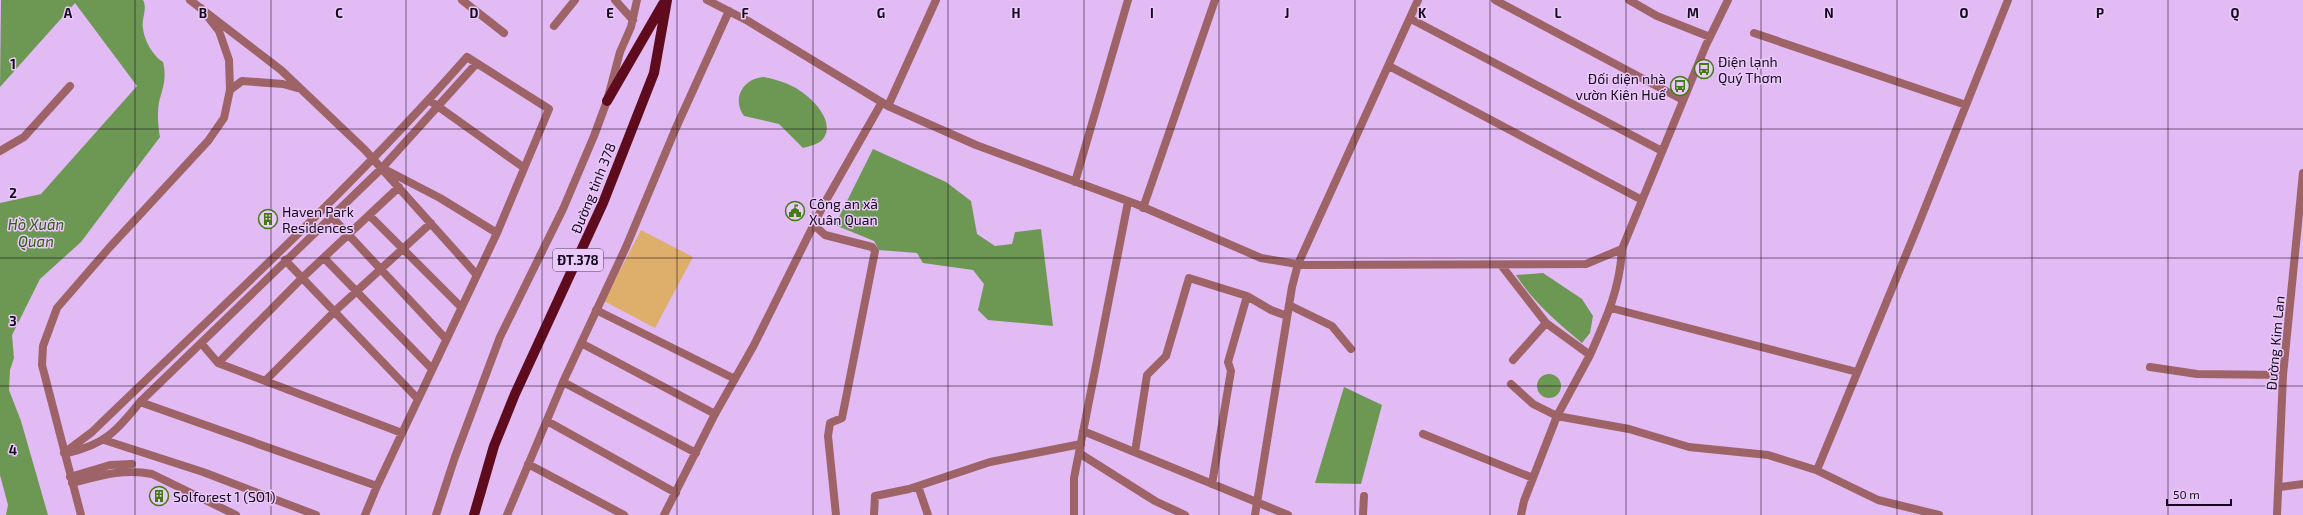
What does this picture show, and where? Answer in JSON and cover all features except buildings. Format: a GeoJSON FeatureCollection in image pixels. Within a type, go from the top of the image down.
{"type":"FeatureCollection","features":[{"type":"Feature","properties":{"kind":"main road"},"geometry":{"type":"LineString","coordinates":[[607,101],[666,0]]}},
{"type":"Feature","properties":{"kind":"main road","name":"Đường tỉnh 378"},"geometry":{"type":"LineString","coordinates":[[474,515],[494,446],[515,394],[603,203],[654,73],[666,0]]}},
{"type":"Feature","properties":{"kind":"street"},"geometry":{"type":"LineString","coordinates":[[190,0],[258,51],[372,158],[476,274]]}},
{"type":"Feature","properties":{"kind":"street"},"geometry":{"type":"LineString","coordinates":[[462,0],[504,33]]}},
{"type":"Feature","properties":{"kind":"street"},"geometry":{"type":"LineString","coordinates":[[554,26],[575,0]]}},
{"type":"Feature","properties":{"kind":"street"},"geometry":{"type":"LineString","coordinates":[[615,0],[633,20]]}},
{"type":"Feature","properties":{"kind":"street"},"geometry":{"type":"LineString","coordinates":[[436,515],[455,457],[500,337],[563,209],[607,101],[620,52],[633,20],[637,0]]}},
{"type":"Feature","properties":{"kind":"street"},"geometry":{"type":"LineString","coordinates":[[707,0],[729,11],[885,104],[976,146],[1128,202],[1260,258],[1298,264],[1586,264],[1622,249]]}},
{"type":"Feature","properties":{"kind":"street"},"geometry":{"type":"LineString","coordinates":[[664,515],[814,225],[885,104],[936,0]]}},
{"type":"Feature","properties":{"kind":"street"},"geometry":{"type":"LineString","coordinates":[[1075,182],[1128,0]]}},
{"type":"Feature","properties":{"kind":"street"},"geometry":{"type":"LineString","coordinates":[[1143,208],[1215,0]]}},
{"type":"Feature","properties":{"kind":"street"},"geometry":{"type":"LineString","coordinates":[[1255,515],[1289,306],[1298,264],[1411,19],[1418,0]]}},
{"type":"Feature","properties":{"kind":"street"},"geometry":{"type":"LineString","coordinates":[[1495,0],[1683,100]]}},
{"type":"Feature","properties":{"kind":"street"},"geometry":{"type":"LineString","coordinates":[[1629,0],[1657,16],[1710,37]]}},
{"type":"Feature","properties":{"kind":"street"},"geometry":{"type":"LineString","coordinates":[[1521,515],[1533,478],[1557,416],[1590,355],[1611,308],[1621,267],[1622,249],[1683,100],[1710,37],[1728,0]]}},
{"type":"Feature","properties":{"kind":"street"},"geometry":{"type":"LineString","coordinates":[[1817,470],[2008,0]]}},
{"type":"Feature","properties":{"kind":"street"},"geometry":{"type":"LineString","coordinates":[[81,515],[42,365],[43,346],[57,308],[109,248],[208,141],[224,118],[230,90],[229,60],[224,43],[215,25],[201,8]]}},
{"type":"Feature","properties":{"kind":"street"},"geometry":{"type":"LineString","coordinates":[[510,514],[528,464],[563,382],[626,247],[675,130],[729,11]]}},
{"type":"Feature","properties":{"kind":"street"},"geometry":{"type":"LineString","coordinates":[[1411,19],[1662,151]]}},
{"type":"Feature","properties":{"kind":"street"},"geometry":{"type":"LineString","coordinates":[[1754,33],[1966,105]]}},
{"type":"Feature","properties":{"kind":"street"},"geometry":{"type":"LineString","coordinates":[[64,453],[98,426],[372,158],[429,100],[466,57],[549,109],[497,233],[476,274],[377,486],[365,515]]}},
{"type":"Feature","properties":{"kind":"street"},"geometry":{"type":"LineString","coordinates":[[64,453],[87,448],[104,440],[140,402],[285,260],[382,168],[439,107],[476,64]]}},
{"type":"Feature","properties":{"kind":"street"},"geometry":{"type":"LineString","coordinates":[[1389,66],[1642,200]]}},
{"type":"Feature","properties":{"kind":"street"},"geometry":{"type":"LineString","coordinates":[[230,90],[242,81],[283,84],[301,90]]}},
{"type":"Feature","properties":{"kind":"street"},"geometry":{"type":"LineString","coordinates":[[0,151],[24,137],[70,86]]}},
{"type":"Feature","properties":{"kind":"street"},"geometry":{"type":"LineString","coordinates":[[429,100],[524,167]]}},
{"type":"Feature","properties":{"kind":"street"},"geometry":{"type":"LineString","coordinates":[[382,168],[440,198],[497,233]]}},
{"type":"Feature","properties":{"kind":"street","name":"Đường Kim Lan"},"geometry":{"type":"LineString","coordinates":[[2277,515],[2280,487],[2283,375],[2303,175]]}},
{"type":"Feature","properties":{"kind":"street"},"geometry":{"type":"LineString","coordinates":[[218,363],[302,278],[399,187]]}},
{"type":"Feature","properties":{"kind":"street"},"geometry":{"type":"LineString","coordinates":[[1074,515],[1074,478],[1128,202]]}},
{"type":"Feature","properties":{"kind":"street"},"geometry":{"type":"LineString","coordinates":[[369,215],[461,307]]}},
{"type":"Feature","properties":{"kind":"street"},"geometry":{"type":"LineString","coordinates":[[331,216],[446,339]]}},
{"type":"Feature","properties":{"kind":"street"},"geometry":{"type":"LineString","coordinates":[[265,381],[335,311],[431,223]]}},
{"type":"Feature","properties":{"kind":"street"},"geometry":{"type":"LineString","coordinates":[[814,225],[825,235],[872,247],[875,251],[842,418],[830,423],[828,436],[836,515]]}},
{"type":"Feature","properties":{"kind":"street"},"geometry":{"type":"LineString","coordinates":[[324,258],[432,368]]}},
{"type":"Feature","properties":{"kind":"street"},"geometry":{"type":"LineString","coordinates":[[285,260],[418,399]]}},
{"type":"Feature","properties":{"kind":"street"},"geometry":{"type":"LineString","coordinates":[[1502,265],[1546,322],[1590,355]]}},
{"type":"Feature","properties":{"kind":"street"},"geometry":{"type":"LineString","coordinates":[[1135,452],[1147,374],[1166,356],[1189,278],[1247,296],[1271,310],[1288,316]]}},
{"type":"Feature","properties":{"kind":"street"},"geometry":{"type":"LineString","coordinates":[[1212,484],[1231,371],[1228,362],[1247,296]]}},
{"type":"Feature","properties":{"kind":"street"},"geometry":{"type":"LineString","coordinates":[[1289,306],[1332,326],[1351,349]]}},
{"type":"Feature","properties":{"kind":"street"},"geometry":{"type":"LineString","coordinates":[[1611,308],[1857,372]]}},
{"type":"Feature","properties":{"kind":"street"},"geometry":{"type":"LineString","coordinates":[[596,310],[735,379]]}},
{"type":"Feature","properties":{"kind":"street"},"geometry":{"type":"LineString","coordinates":[[1513,360],[1546,322]]}},
{"type":"Feature","properties":{"kind":"street"},"geometry":{"type":"LineString","coordinates":[[201,343],[218,363],[402,433]]}},
{"type":"Feature","properties":{"kind":"street"},"geometry":{"type":"LineString","coordinates":[[581,343],[715,414]]}},
{"type":"Feature","properties":{"kind":"street"},"geometry":{"type":"LineString","coordinates":[[2150,367],[2197,374],[2283,375]]}},
{"type":"Feature","properties":{"kind":"street"},"geometry":{"type":"LineString","coordinates":[[563,382],[696,453]]}},
{"type":"Feature","properties":{"kind":"street"},"geometry":{"type":"LineString","coordinates":[[1511,384],[1533,404],[1557,416],[1629,429],[1689,447],[1768,455],[1817,470],[1878,500],[1938,515]]}},
{"type":"Feature","properties":{"kind":"street"},"geometry":{"type":"LineString","coordinates":[[140,402],[377,486]]}},
{"type":"Feature","properties":{"kind":"street"},"geometry":{"type":"LineString","coordinates":[[547,421],[676,493]]}},
{"type":"Feature","properties":{"kind":"street"},"geometry":{"type":"LineString","coordinates":[[1083,431],[1288,515]]}},
{"type":"Feature","properties":{"kind":"street"},"geometry":{"type":"LineString","coordinates":[[1423,434],[1533,478]]}},
{"type":"Feature","properties":{"kind":"street"},"geometry":{"type":"LineString","coordinates":[[104,440],[202,472],[316,515]]}},
{"type":"Feature","properties":{"kind":"street"},"geometry":{"type":"LineString","coordinates":[[874,515],[875,496],[918,486],[990,462],[1080,448],[1154,501],[1185,515]]}},
{"type":"Feature","properties":{"kind":"street"},"geometry":{"type":"LineString","coordinates":[[71,480],[110,465],[132,464]]}},
{"type":"Feature","properties":{"kind":"street"},"geometry":{"type":"LineString","coordinates":[[528,464],[624,515]]}},
{"type":"Feature","properties":{"kind":"street"},"geometry":{"type":"LineString","coordinates":[[71,480],[112,472],[140,471],[152,474],[236,515]]}},
{"type":"Feature","properties":{"kind":"street"},"geometry":{"type":"LineString","coordinates":[[2280,487],[2303,484]]}},
{"type":"Feature","properties":{"kind":"street"},"geometry":{"type":"LineString","coordinates":[[918,486],[928,515]]}},
{"type":"Feature","properties":{"kind":"street"},"geometry":{"type":"LineString","coordinates":[[1363,515],[1364,496]]}},
{"type":"Feature","properties":{"kind":"shaded area"},"geometry":{"type":"Polygon","coordinates":[[[641,230],[693,257],[655,328],[604,301],[641,230]]]}},
{"type":"Feature","properties":{"kind":"water","name":"Hồ Xuân Quan"},"geometry":{"type":"Polygon","coordinates":[[[1,0],[143,0],[145,7],[143,25],[145,38],[153,52],[163,62],[165,73],[158,111],[160,137],[81,242],[40,279],[12,335],[14,358],[10,370],[9,390],[21,421],[48,515],[6,515],[8,505],[0,475],[0,203],[41,194],[137,86],[75,3],[0,87],[1,0]]]}},
{"type":"Feature","properties":{"kind":"water"},"geometry":{"type":"Polygon","coordinates":[[[764,77],[794,87],[813,102],[824,116],[826,124],[826,132],[821,141],[803,148],[779,124],[744,116],[740,109],[739,102],[739,96],[742,90],[745,85],[751,81],[764,77]]]}},
{"type":"Feature","properties":{"kind":"water"},"geometry":{"type":"Polygon","coordinates":[[[873,149],[946,182],[971,201],[977,234],[995,246],[1012,244],[1015,232],[1041,229],[1053,326],[988,320],[978,310],[984,284],[973,270],[923,263],[917,253],[879,250],[874,241],[835,225],[873,149]]]}},
{"type":"Feature","properties":{"kind":"water"},"geometry":{"type":"Polygon","coordinates":[[[1543,273],[1582,299],[1593,316],[1590,333],[1582,343],[1538,303],[1516,275],[1543,273]]]}},
{"type":"Feature","properties":{"kind":"water"},"geometry":{"type":"Polygon","coordinates":[[[1549,374],[1558,377],[1561,386],[1558,395],[1549,398],[1540,395],[1537,386],[1540,377],[1549,374]]]}},
{"type":"Feature","properties":{"kind":"water"},"geometry":{"type":"Polygon","coordinates":[[[1344,387],[1382,405],[1361,484],[1315,483],[1344,387]]]}},
{"type":"Feature","properties":{"kind":"place","name":"Điện lạnh Quý Thơm"},"geometry":{"type":"Point","coordinates":[1704,69]}},
{"type":"Feature","properties":{"kind":"place","name":"Đối diện nhà vườn Kiên Huế"},"geometry":{"type":"Point","coordinates":[1680,86]}},
{"type":"Feature","properties":{"kind":"place","name":"Công an xã Xuân Quan"},"geometry":{"type":"Point","coordinates":[795,211]}},
{"type":"Feature","properties":{"kind":"place","name":"Haven Park Residences"},"geometry":{"type":"Point","coordinates":[268,219]}},
{"type":"Feature","properties":{"kind":"place","name":"Solforest 1 (SO1)"},"geometry":{"type":"Point","coordinates":[159,496]}}]}
